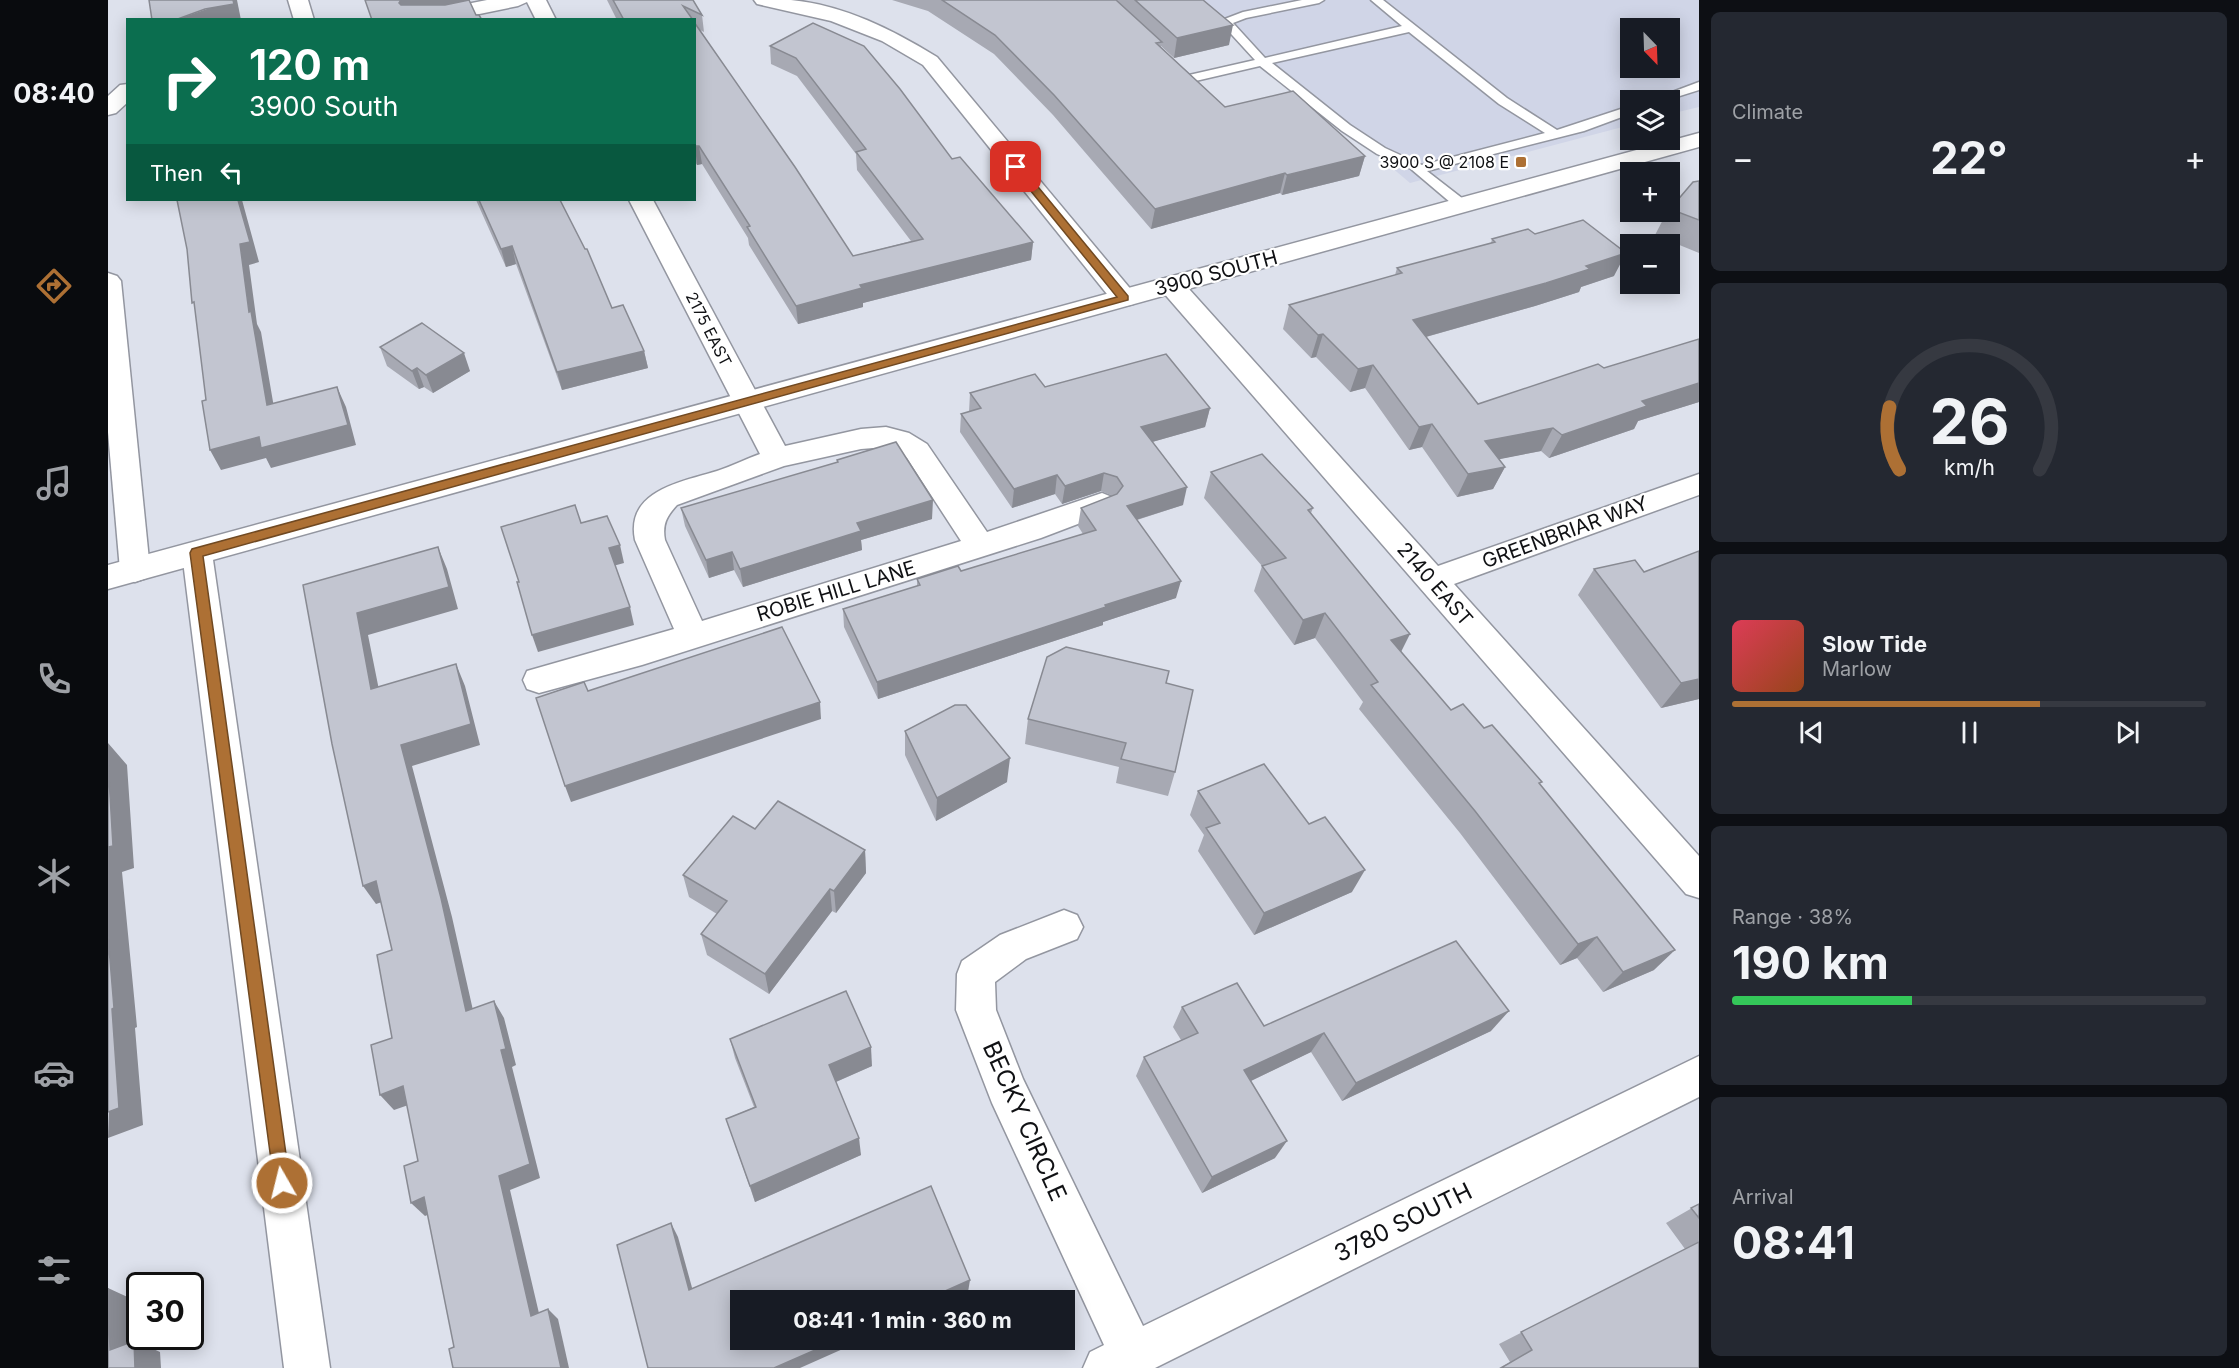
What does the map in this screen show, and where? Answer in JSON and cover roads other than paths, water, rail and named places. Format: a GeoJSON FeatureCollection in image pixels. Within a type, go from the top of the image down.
{"type":"FeatureCollection","features":[{"type":"Feature","properties":{"kind":"street"},"geometry":{"type":"LineString","coordinates":[[298,0],[303,18]]}},
{"type":"Feature","properties":{"kind":"street"},"geometry":{"type":"LineString","coordinates":[[426,18],[518,0]]}},
{"type":"Feature","properties":{"kind":"street"},"geometry":{"type":"LineString","coordinates":[[536,0],[545,18]]}},
{"type":"Feature","properties":{"kind":"street"},"geometry":{"type":"LineString","coordinates":[[764,0],[837,16],[889,37],[930,61],[1124,298]]}},
{"type":"Feature","properties":{"kind":"street"},"geometry":{"type":"LineString","coordinates":[[108,108],[126,92]]}},
{"type":"Feature","properties":{"kind":"street","name":"3900 SOUTH"},"geometry":{"type":"LineString","coordinates":[[121,573],[1699,140]]}},
{"type":"Feature","properties":{"kind":"street","name":"2175 EAST"},"geometry":{"type":"LineString","coordinates":[[642,201],[777,458]]}},
{"type":"Feature","properties":{"kind":"street"},"geometry":{"type":"LineString","coordinates":[[108,281],[121,573]]}},
{"type":"Feature","properties":{"kind":"street","name":"2140 EAST"},"geometry":{"type":"LineString","coordinates":[[1171,285],[1699,882]]}},
{"type":"Feature","properties":{"kind":"street"},"geometry":{"type":"LineString","coordinates":[[693,636],[650,540],[649,520],[653,512],[667,498],[677,493],[730,477],[777,458],[873,437],[899,440],[910,445],[924,459],[980,546]]}},
{"type":"Feature","properties":{"kind":"street","name":"GREENBRIAR WAY"},"geometry":{"type":"LineString","coordinates":[[1431,580],[1699,484]]}},
{"type":"Feature","properties":{"kind":"street","name":"ROBIE HILL LANE"},"geometry":{"type":"LineString","coordinates":[[539,680],[693,636],[980,546],[1102,504]]}},
{"type":"Feature","properties":{"kind":"street"},"geometry":{"type":"LineString","coordinates":[[196,553],[307,1368]]}},
{"type":"Feature","properties":{"kind":"street","name":"BECKY CIRCLE"},"geometry":{"type":"LineString","coordinates":[[1064,927],[1013,947],[976,974],[976,1010],[1006,1089],[1120,1362]]}},
{"type":"Feature","properties":{"kind":"street","name":"3780 SOUTH"},"geometry":{"type":"LineString","coordinates":[[1120,1362],[1699,1076]]}},
{"type":"Feature","properties":{"kind":"lane"},"geometry":{"type":"LineString","coordinates":[[1319,0],[1243,15],[1226,22],[1263,62],[1346,128],[1381,151],[1421,169],[1555,134],[1620,113]]}},
{"type":"Feature","properties":{"kind":"lane"},"geometry":{"type":"LineString","coordinates":[[1376,0],[1503,101],[1555,134]]}},
{"type":"Feature","properties":{"kind":"lane"},"geometry":{"type":"LineString","coordinates":[[1170,63],[1187,79],[1410,28]]}},
{"type":"Feature","properties":{"kind":"lane"},"geometry":{"type":"LineString","coordinates":[[1680,92],[1699,86]]}},
{"type":"Feature","properties":{"kind":"lane"},"geometry":{"type":"LineString","coordinates":[[1421,169],[1418,170],[1462,205]]}},
{"type":"Feature","properties":{"kind":"place","name":"3900 S @ 2108 E"},"geometry":{"type":"Point","coordinates":[1521,162]}}]}
